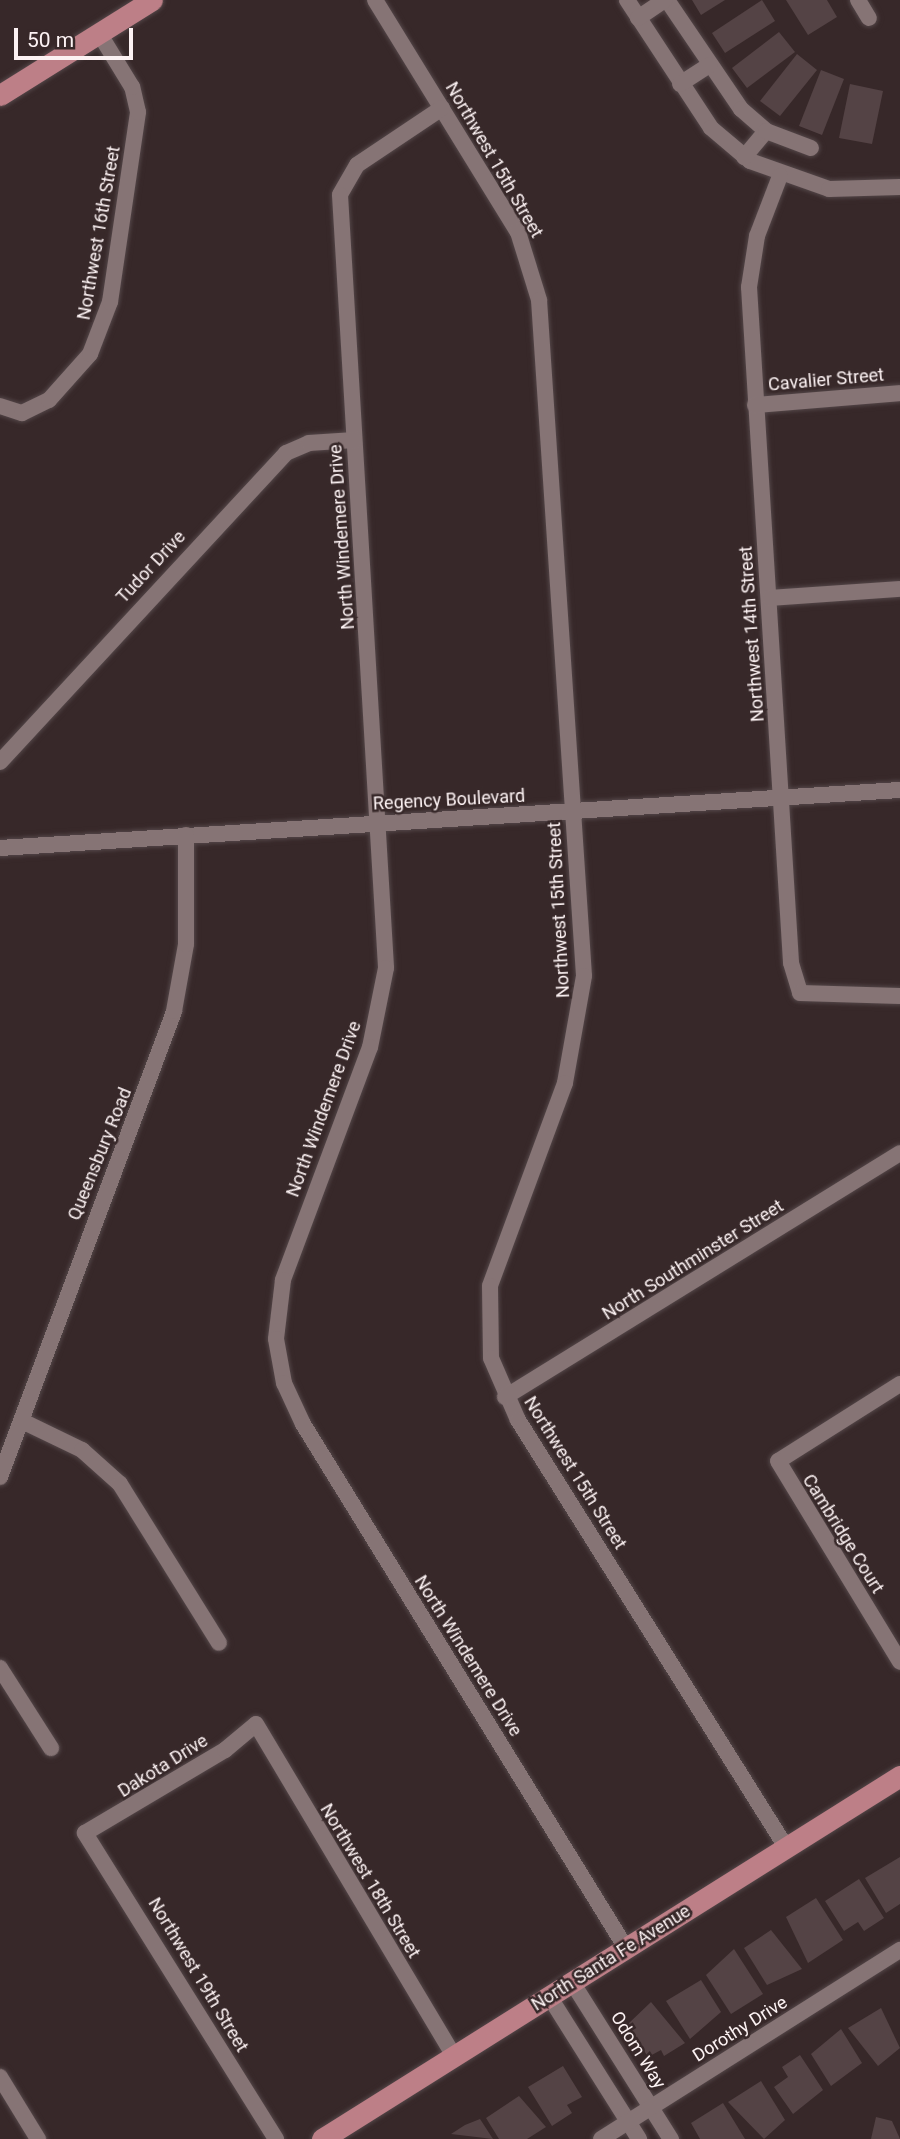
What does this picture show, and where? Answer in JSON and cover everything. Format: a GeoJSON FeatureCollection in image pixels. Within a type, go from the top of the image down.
{"type":"FeatureCollection","features":[{"type":"Feature","properties":{"kind":"main road"},"geometry":{"type":"LineString","coordinates":[[0,95],[152,0]]}},
{"type":"Feature","properties":{"kind":"main road","name":"North Santa Fe Avenue"},"geometry":{"type":"LineString","coordinates":[[322,2139],[900,1776]]}},
{"type":"Feature","properties":{"kind":"street","name":"Northwest 15th Street"},"geometry":{"type":"LineString","coordinates":[[375,0],[518,232],[539,300],[573,812],[582,1012],[565,1083],[489,1286],[486,1333],[505,1397],[786,1847]]}},
{"type":"Feature","properties":{"kind":"street"},"geometry":{"type":"LineString","coordinates":[[627,0],[711,128],[744,156],[780,176],[829,189],[900,187]]}},
{"type":"Feature","properties":{"kind":"street"},"geometry":{"type":"LineString","coordinates":[[638,18],[666,0],[741,109],[766,131],[811,148]]}},
{"type":"Feature","properties":{"kind":"street"},"geometry":{"type":"LineString","coordinates":[[858,0],[869,18]]}},
{"type":"Feature","properties":{"kind":"street","name":"Northwest 16th Street"},"geometry":{"type":"LineString","coordinates":[[0,406],[22,413],[49,400],[90,354],[110,302],[138,113],[132,87],[99,33]]}},
{"type":"Feature","properties":{"kind":"street"},"geometry":{"type":"LineString","coordinates":[[680,84],[709,65]]}},
{"type":"Feature","properties":{"kind":"street","name":"North Windemere Drive"},"geometry":{"type":"LineString","coordinates":[[442,108],[357,165],[340,195],[381,823],[383,994],[283,1280],[276,1339],[284,1383],[303,1424],[626,1948]]}},
{"type":"Feature","properties":{"kind":"street"},"geometry":{"type":"LineString","coordinates":[[744,156],[766,131]]}},
{"type":"Feature","properties":{"kind":"street","name":"Northwest 14th Street"},"geometry":{"type":"LineString","coordinates":[[780,176],[757,236],[750,279],[755,405],[770,598],[791,963],[800,993],[900,996]]}},
{"type":"Feature","properties":{"kind":"street","name":"Cavalier Street"},"geometry":{"type":"LineString","coordinates":[[755,405],[900,393]]}},
{"type":"Feature","properties":{"kind":"street","name":"Tudor Drive"},"geometry":{"type":"LineString","coordinates":[[0,762],[286,453],[309,443],[354,440]]}},
{"type":"Feature","properties":{"kind":"street"},"geometry":{"type":"LineString","coordinates":[[770,598],[900,589]]}},
{"type":"Feature","properties":{"kind":"street","name":"Regency Boulevard"},"geometry":{"type":"LineString","coordinates":[[0,848],[900,790]]}},
{"type":"Feature","properties":{"kind":"street","name":"Queensbury Road"},"geometry":{"type":"LineString","coordinates":[[0,1477],[174,1011],[186,944],[186,835]]}},
{"type":"Feature","properties":{"kind":"street","name":"North Southminster Street"},"geometry":{"type":"LineString","coordinates":[[505,1397],[900,1153]]}},
{"type":"Feature","properties":{"kind":"street","name":"Cambridge Court"},"geometry":{"type":"LineString","coordinates":[[900,1384],[778,1461],[900,1662]]}},
{"type":"Feature","properties":{"kind":"street"},"geometry":{"type":"LineString","coordinates":[[22,1421],[82,1450],[120,1484],[219,1643]]}},
{"type":"Feature","properties":{"kind":"street"},"geometry":{"type":"LineString","coordinates":[[0,1668],[51,1748]]}},
{"type":"Feature","properties":{"kind":"street","name":"Dakota Drive"},"geometry":{"type":"LineString","coordinates":[[85,1833],[225,1750],[256,1724]]}},
{"type":"Feature","properties":{"kind":"street","name":"Northwest 18th Street"},"geometry":{"type":"LineString","coordinates":[[256,1724],[454,2056]]}},
{"type":"Feature","properties":{"kind":"street","name":"Northwest 19th Street"},"geometry":{"type":"LineString","coordinates":[[85,1833],[275,2139]]}},
{"type":"Feature","properties":{"kind":"street","name":"Dorothy Drive"},"geometry":{"type":"LineString","coordinates":[[601,2139],[900,1950]]}},
{"type":"Feature","properties":{"kind":"street","name":"Odom Way"},"geometry":{"type":"LineString","coordinates":[[572,1982],[671,2139]]}},
{"type":"Feature","properties":{"kind":"street"},"geometry":{"type":"LineString","coordinates":[[549,1996],[639,2139]]}},
{"type":"Feature","properties":{"kind":"street"},"geometry":{"type":"LineString","coordinates":[[0,2077],[38,2139]]}},
{"type":"Feature","properties":{"kind":"building"},"geometry":{"type":"Polygon","coordinates":[[[692,0],[725,0],[701,15],[692,0]]]}},
{"type":"Feature","properties":{"kind":"building"},"geometry":{"type":"Polygon","coordinates":[[[762,0],[775,21],[725,53],[712,33],[762,0]]]}},
{"type":"Feature","properties":{"kind":"building"},"geometry":{"type":"Polygon","coordinates":[[[786,0],[827,0],[837,17],[808,35],[786,0]]]}},
{"type":"Feature","properties":{"kind":"building"},"geometry":{"type":"Polygon","coordinates":[[[779,32],[795,52],[747,88],[732,68],[779,32]]]}},
{"type":"Feature","properties":{"kind":"building"},"geometry":{"type":"Polygon","coordinates":[[[797,54],[817,70],[780,116],[760,101],[797,54]]]}},
{"type":"Feature","properties":{"kind":"building"},"geometry":{"type":"Polygon","coordinates":[[[821,70],[844,79],[822,135],[799,126],[821,70]]]}},
{"type":"Feature","properties":{"kind":"building"},"geometry":{"type":"Polygon","coordinates":[[[850,84],[883,91],[872,144],[839,138],[850,84]]]}},
{"type":"Feature","properties":{"kind":"building"},"geometry":{"type":"Polygon","coordinates":[[[900,1857],[900,1904],[886,1913],[865,1878],[900,1857]]]}},
{"type":"Feature","properties":{"kind":"building"},"geometry":{"type":"Polygon","coordinates":[[[859,1879],[884,1918],[864,1931],[858,1922],[844,1931],[825,1901],[859,1879]]]}},
{"type":"Feature","properties":{"kind":"building"},"geometry":{"type":"Polygon","coordinates":[[[816,1898],[843,1940],[808,1963],[786,1917],[816,1898]]]}},
{"type":"Feature","properties":{"kind":"building"},"geometry":{"type":"Polygon","coordinates":[[[771,1930],[802,1969],[767,1985],[744,1948],[771,1930]]]}},
{"type":"Feature","properties":{"kind":"building"},"geometry":{"type":"Polygon","coordinates":[[[734,1949],[763,1994],[731,2014],[706,1975],[734,1949]]]}},
{"type":"Feature","properties":{"kind":"building"},"geometry":{"type":"Polygon","coordinates":[[[701,1980],[721,2012],[690,2039],[666,2001],[701,1980]]]}},
{"type":"Feature","properties":{"kind":"building"},"geometry":{"type":"Polygon","coordinates":[[[651,2002],[685,2043],[664,2056],[661,2050],[648,2057],[628,2024],[651,2002]]]}},
{"type":"Feature","properties":{"kind":"building"},"geometry":{"type":"Polygon","coordinates":[[[881,2008],[900,2048],[878,2066],[848,2028],[881,2008]]]}},
{"type":"Feature","properties":{"kind":"building"},"geometry":{"type":"Polygon","coordinates":[[[841,2029],[862,2063],[831,2086],[811,2054],[841,2029]]]}},
{"type":"Feature","properties":{"kind":"building"},"geometry":{"type":"Polygon","coordinates":[[[800,2055],[823,2090],[793,2114],[774,2087],[788,2077],[782,2067],[800,2055]]]}},
{"type":"Feature","properties":{"kind":"building"},"geometry":{"type":"Polygon","coordinates":[[[563,2066],[582,2097],[567,2105],[572,2113],[552,2126],[528,2087],[563,2066]]]}},
{"type":"Feature","properties":{"kind":"building"},"geometry":{"type":"Polygon","coordinates":[[[761,2081],[785,2120],[764,2139],[728,2102],[761,2081]]]}},
{"type":"Feature","properties":{"kind":"building"},"geometry":{"type":"Polygon","coordinates":[[[519,2096],[546,2127],[527,2139],[499,2139],[486,2118],[519,2096]]]}},
{"type":"Feature","properties":{"kind":"building"},"geometry":{"type":"Polygon","coordinates":[[[723,2103],[745,2139],[700,2139],[691,2123],[723,2103]]]}},
{"type":"Feature","properties":{"kind":"building"},"geometry":{"type":"Polygon","coordinates":[[[876,2117],[892,2121],[900,2139],[871,2139],[876,2117]]]}},
{"type":"Feature","properties":{"kind":"building"},"geometry":{"type":"Polygon","coordinates":[[[480,2119],[493,2139],[451,2134],[465,2125],[480,2119]]]}}]}
